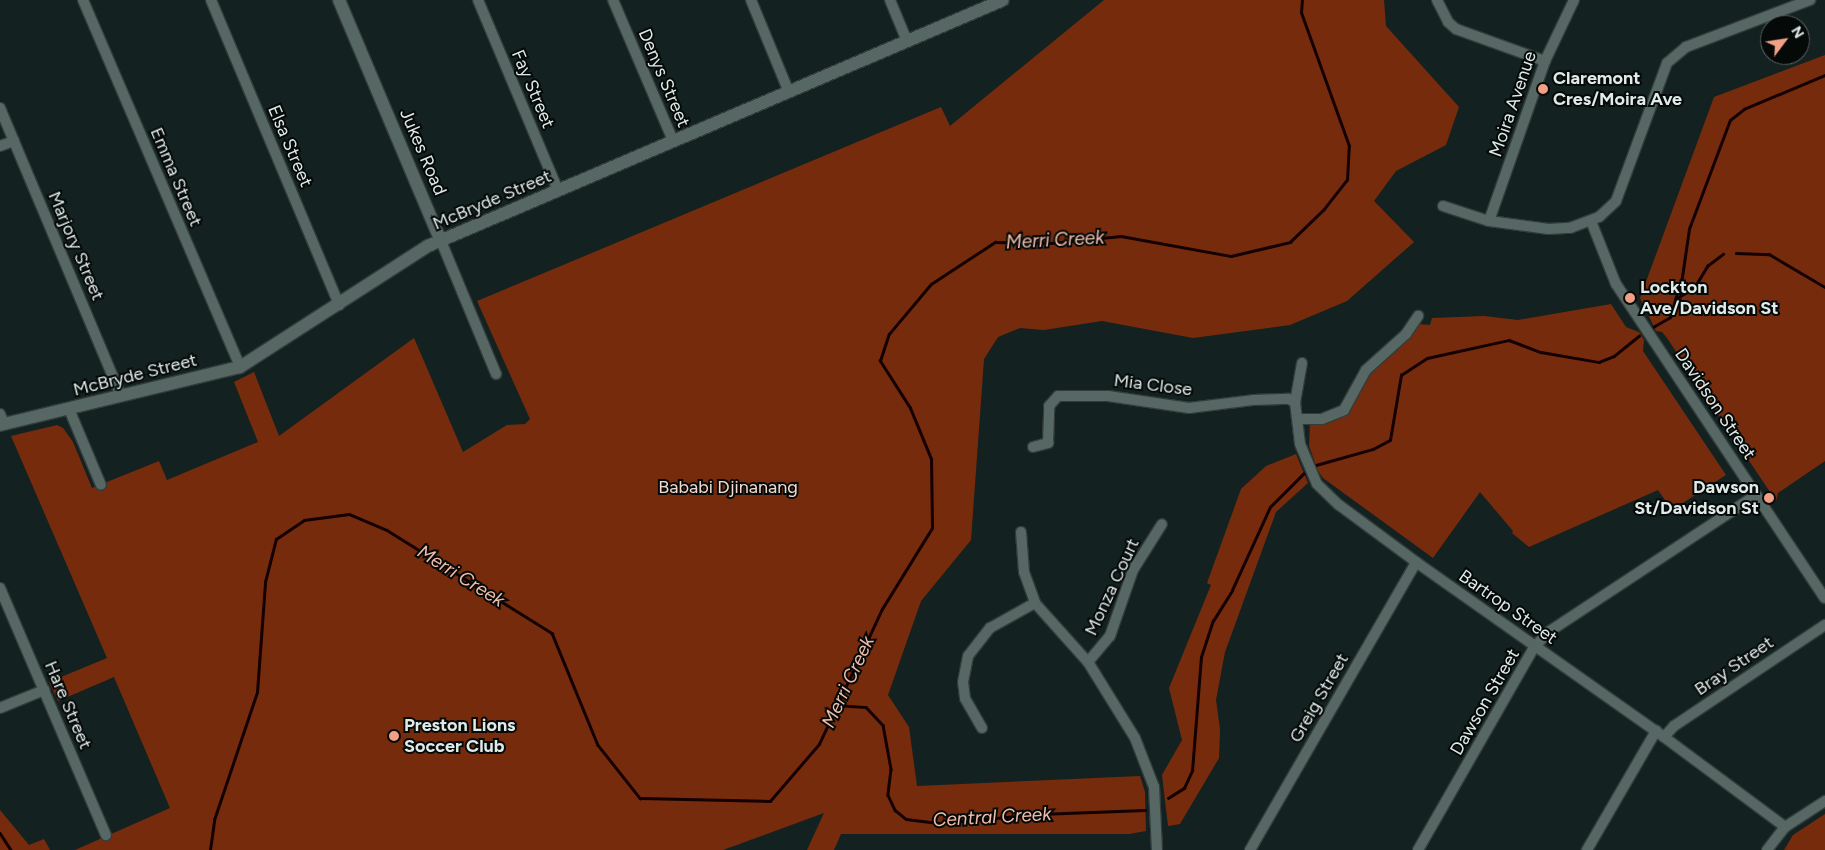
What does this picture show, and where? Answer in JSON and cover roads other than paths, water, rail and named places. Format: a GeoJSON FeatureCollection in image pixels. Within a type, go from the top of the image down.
{"type":"FeatureCollection","features":[{"type":"Feature","properties":{"kind":"street","name":"Emma Street"},"geometry":{"type":"LineString","coordinates":[[83,0],[240,367]]}},
{"type":"Feature","properties":{"kind":"street","name":"Elsa Street"},"geometry":{"type":"LineString","coordinates":[[211,0],[339,304]]}},
{"type":"Feature","properties":{"kind":"street","name":"Jukes Road"},"geometry":{"type":"LineString","coordinates":[[339,0],[496,374]]}},
{"type":"Feature","properties":{"kind":"street","name":"Fay Street"},"geometry":{"type":"LineString","coordinates":[[478,0],[558,190]]}},
{"type":"Feature","properties":{"kind":"street","name":"Denys Street"},"geometry":{"type":"LineString","coordinates":[[614,0],[673,141]]}},
{"type":"Feature","properties":{"kind":"street"},"geometry":{"type":"LineString","coordinates":[[751,0],[789,92]]}},
{"type":"Feature","properties":{"kind":"street"},"geometry":{"type":"LineString","coordinates":[[890,0],[907,41]]}},
{"type":"Feature","properties":{"kind":"street","name":"McBryde Street"},"geometry":{"type":"LineString","coordinates":[[1,421],[68,409],[240,367],[441,240],[1003,0]]}},
{"type":"Feature","properties":{"kind":"street"},"geometry":{"type":"LineString","coordinates":[[1438,0],[1448,22],[1456,29],[1544,61]]}},
{"type":"Feature","properties":{"kind":"street","name":"Moira Avenue"},"geometry":{"type":"LineString","coordinates":[[1489,221],[1544,61],[1574,0]]}},
{"type":"Feature","properties":{"kind":"street"},"geometry":{"type":"LineString","coordinates":[[1443,206],[1489,221],[1558,229],[1591,221],[1605,214],[1616,201],[1667,63],[1686,47],[1810,0]]}},
{"type":"Feature","properties":{"kind":"street","name":"Marjory Street"},"geometry":{"type":"LineString","coordinates":[[0,108],[121,396]]}},
{"type":"Feature","properties":{"kind":"street"},"geometry":{"type":"LineString","coordinates":[[0,146],[14,141]]}},
{"type":"Feature","properties":{"kind":"street","name":"Davidson Street"},"geometry":{"type":"LineString","coordinates":[[1591,221],[1616,284],[1825,598]]}},
{"type":"Feature","properties":{"kind":"street"},"geometry":{"type":"LineString","coordinates":[[1300,419],[1322,419],[1344,410],[1366,370],[1406,334],[1418,316]]}},
{"type":"Feature","properties":{"kind":"street","name":"Bartrop Street"},"geometry":{"type":"LineString","coordinates":[[1302,363],[1295,402],[1300,419],[1300,444],[1317,484],[1339,505],[1416,562],[1660,734],[1784,827]]}},
{"type":"Feature","properties":{"kind":"street","name":"Mia Close"},"geometry":{"type":"LineString","coordinates":[[1034,447],[1050,445],[1049,406],[1058,396],[1108,396],[1189,408],[1253,400],[1289,399],[1295,402]]}},
{"type":"Feature","properties":{"kind":"street"},"geometry":{"type":"LineString","coordinates":[[68,409],[101,485]]}},
{"type":"Feature","properties":{"kind":"street","name":"Dawson Street"},"geometry":{"type":"LineString","coordinates":[[1418,850],[1535,646],[1550,631],[1756,495]]}},
{"type":"Feature","properties":{"kind":"street","name":"Monza Court"},"geometry":{"type":"LineString","coordinates":[[1088,662],[1110,636],[1134,570],[1162,524]]}},
{"type":"Feature","properties":{"kind":"street"},"geometry":{"type":"LineString","coordinates":[[1021,532],[1024,572],[1035,603],[1088,662],[1124,717],[1154,787],[1157,812],[1157,850]]}},
{"type":"Feature","properties":{"kind":"street","name":"Greig Street"},"geometry":{"type":"LineString","coordinates":[[1250,850],[1416,562]]}},
{"type":"Feature","properties":{"kind":"street","name":"Hare Street"},"geometry":{"type":"LineString","coordinates":[[0,588],[106,835]]}},
{"type":"Feature","properties":{"kind":"street"},"geometry":{"type":"LineString","coordinates":[[982,728],[965,698],[963,682],[968,656],[990,628],[1035,603]]}},
{"type":"Feature","properties":{"kind":"street","name":"Bray Street"},"geometry":{"type":"LineString","coordinates":[[1587,850],[1660,734],[1825,625]]}},
{"type":"Feature","properties":{"kind":"street"},"geometry":{"type":"LineString","coordinates":[[0,708],[44,690]]}},
{"type":"Feature","properties":{"kind":"street"},"geometry":{"type":"LineString","coordinates":[[1767,850],[1784,827],[1825,801]]}},
{"type":"Feature","properties":{"kind":"waterway","name":"Merri Creek"},"geometry":{"type":"LineString","coordinates":[[210,850],[214,820],[257,692],[265,582],[276,539],[304,520],[349,514],[387,530],[552,633],[598,745],[640,798],[770,801],[819,744],[882,609],[932,528],[931,459],[910,408],[880,361],[889,334],[931,284],[995,242],[1051,243],[1121,236],[1231,256],[1290,242],[1324,209],[1347,180],[1349,146],[1301,13],[1302,0]]}},
{"type":"Feature","properties":{"kind":"waterway","name":"Central Creek"},"geometry":{"type":"LineString","coordinates":[[1653,327],[1670,317],[1682,277],[1689,229],[1730,120],[1744,109],[1825,75]]}},
{"type":"Feature","properties":{"kind":"waterway"},"geometry":{"type":"LineString","coordinates":[[1736,253],[1769,254],[1825,287]]}},
{"type":"Feature","properties":{"kind":"waterway"},"geometry":{"type":"LineString","coordinates":[[1675,299],[1694,288],[1707,266],[1723,254]]}},
{"type":"Feature","properties":{"kind":"waterway","name":"Central Creek"},"geometry":{"type":"LineString","coordinates":[[1316,465],[1373,449],[1390,440],[1401,375],[1427,358],[1509,340],[1541,352],[1599,362],[1614,356],[1639,336]]}},
{"type":"Feature","properties":{"kind":"waterway","name":"Central Creek"},"geometry":{"type":"LineString","coordinates":[[1168,798],[1184,788],[1192,771],[1201,657],[1213,621],[1232,590],[1270,507],[1303,474]]}},
{"type":"Feature","properties":{"kind":"waterway","name":"Central Creek"},"geometry":{"type":"LineString","coordinates":[[836,705],[866,707],[883,725],[891,769],[888,795],[895,810],[906,819],[940,823],[1039,814],[1145,810]]}},
{"type":"Feature","properties":{"kind":"waterway","name":"Merri Creek"},"geometry":{"type":"LineString","coordinates":[[0,833],[11,850]]}},
{"type":"Feature","properties":{"kind":"place","name":"Claremont Cres/Moira Ave"},"geometry":{"type":"Point","coordinates":[1543,89]}},
{"type":"Feature","properties":{"kind":"place","name":"Lockton Ave/Davidson St"},"geometry":{"type":"Point","coordinates":[1630,298]}},
{"type":"Feature","properties":{"kind":"place","name":"Dawson St/Davidson St"},"geometry":{"type":"Point","coordinates":[1769,498]}},
{"type":"Feature","properties":{"kind":"place","name":"Preston Lions Soccer Club"},"geometry":{"type":"Point","coordinates":[394,736]}},
{"type":"Feature","properties":{"kind":"park label","name":"Bababi Djinanang"},"geometry":{"type":"Point","coordinates":[728,487]}}]}
